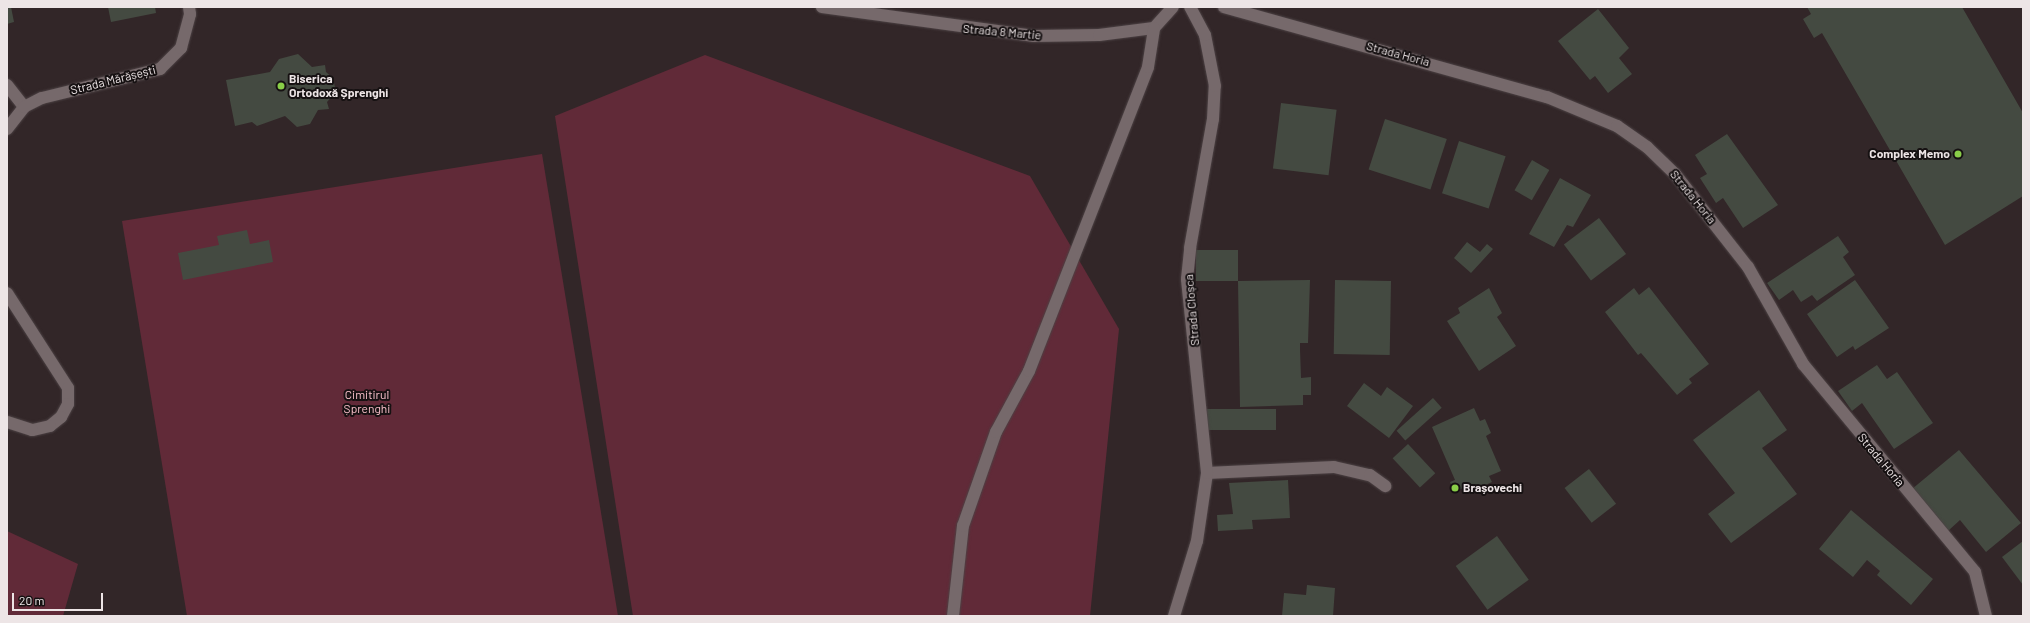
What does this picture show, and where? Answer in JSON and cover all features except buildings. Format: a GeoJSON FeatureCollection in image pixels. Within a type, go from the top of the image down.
{"type":"FeatureCollection","features":[{"type":"Feature","properties":{"kind":"street","name":"Strada Mărășești"},"geometry":{"type":"LineString","coordinates":[[7,129],[24,107],[42,98],[160,69],[181,48],[190,14],[189,7]]}},
{"type":"Feature","properties":{"kind":"street","name":"Strada 8 Martie"},"geometry":{"type":"LineString","coordinates":[[822,7],[1034,36],[1099,35],[1154,28]]}},
{"type":"Feature","properties":{"kind":"street"},"geometry":{"type":"LineString","coordinates":[[953,616],[963,526],[996,432],[1029,371],[1148,67],[1154,28],[1173,7]]}},
{"type":"Feature","properties":{"kind":"street","name":"Strada Cloșca"},"geometry":{"type":"LineString","coordinates":[[1174,616],[1205,506],[1207,473],[1187,279],[1215,86],[1205,35],[1190,7]]}},
{"type":"Feature","properties":{"kind":"street","name":"Strada Horia"},"geometry":{"type":"LineString","coordinates":[[1224,7],[1546,97],[1617,126],[1647,147],[1675,174],[1748,267],[1803,364],[1975,572],[1986,616]]}},
{"type":"Feature","properties":{"kind":"street"},"geometry":{"type":"LineString","coordinates":[[7,85],[24,107]]}},
{"type":"Feature","properties":{"kind":"street"},"geometry":{"type":"LineString","coordinates":[[7,293],[68,388],[68,404],[61,417],[50,426],[32,430],[7,422]]}},
{"type":"Feature","properties":{"kind":"street"},"geometry":{"type":"LineString","coordinates":[[1207,473],[1334,467],[1370,475],[1385,486]]}},
{"type":"Feature","properties":{"kind":"green space"},"geometry":{"type":"Polygon","coordinates":[[[705,55],[1030,176],[1119,329],[1090,616],[633,616],[555,116],[705,55]]]}},
{"type":"Feature","properties":{"kind":"green space","name":"Cimitirul Șprenghi"},"geometry":{"type":"Polygon","coordinates":[[[542,154],[618,616],[187,616],[122,221],[542,154]]]}},
{"type":"Feature","properties":{"kind":"green space"},"geometry":{"type":"Polygon","coordinates":[[[7,531],[78,564],[63,616],[7,616],[7,531]]]}},
{"type":"Feature","properties":{"kind":"place","name":"Biserica Ortodoxă Șprenghi"},"geometry":{"type":"Point","coordinates":[281,86]}},
{"type":"Feature","properties":{"kind":"place","name":"Complex Memo"},"geometry":{"type":"Point","coordinates":[1958,154]}},
{"type":"Feature","properties":{"kind":"place","name":"Brașovechi"},"geometry":{"type":"Point","coordinates":[1455,488]}}]}
